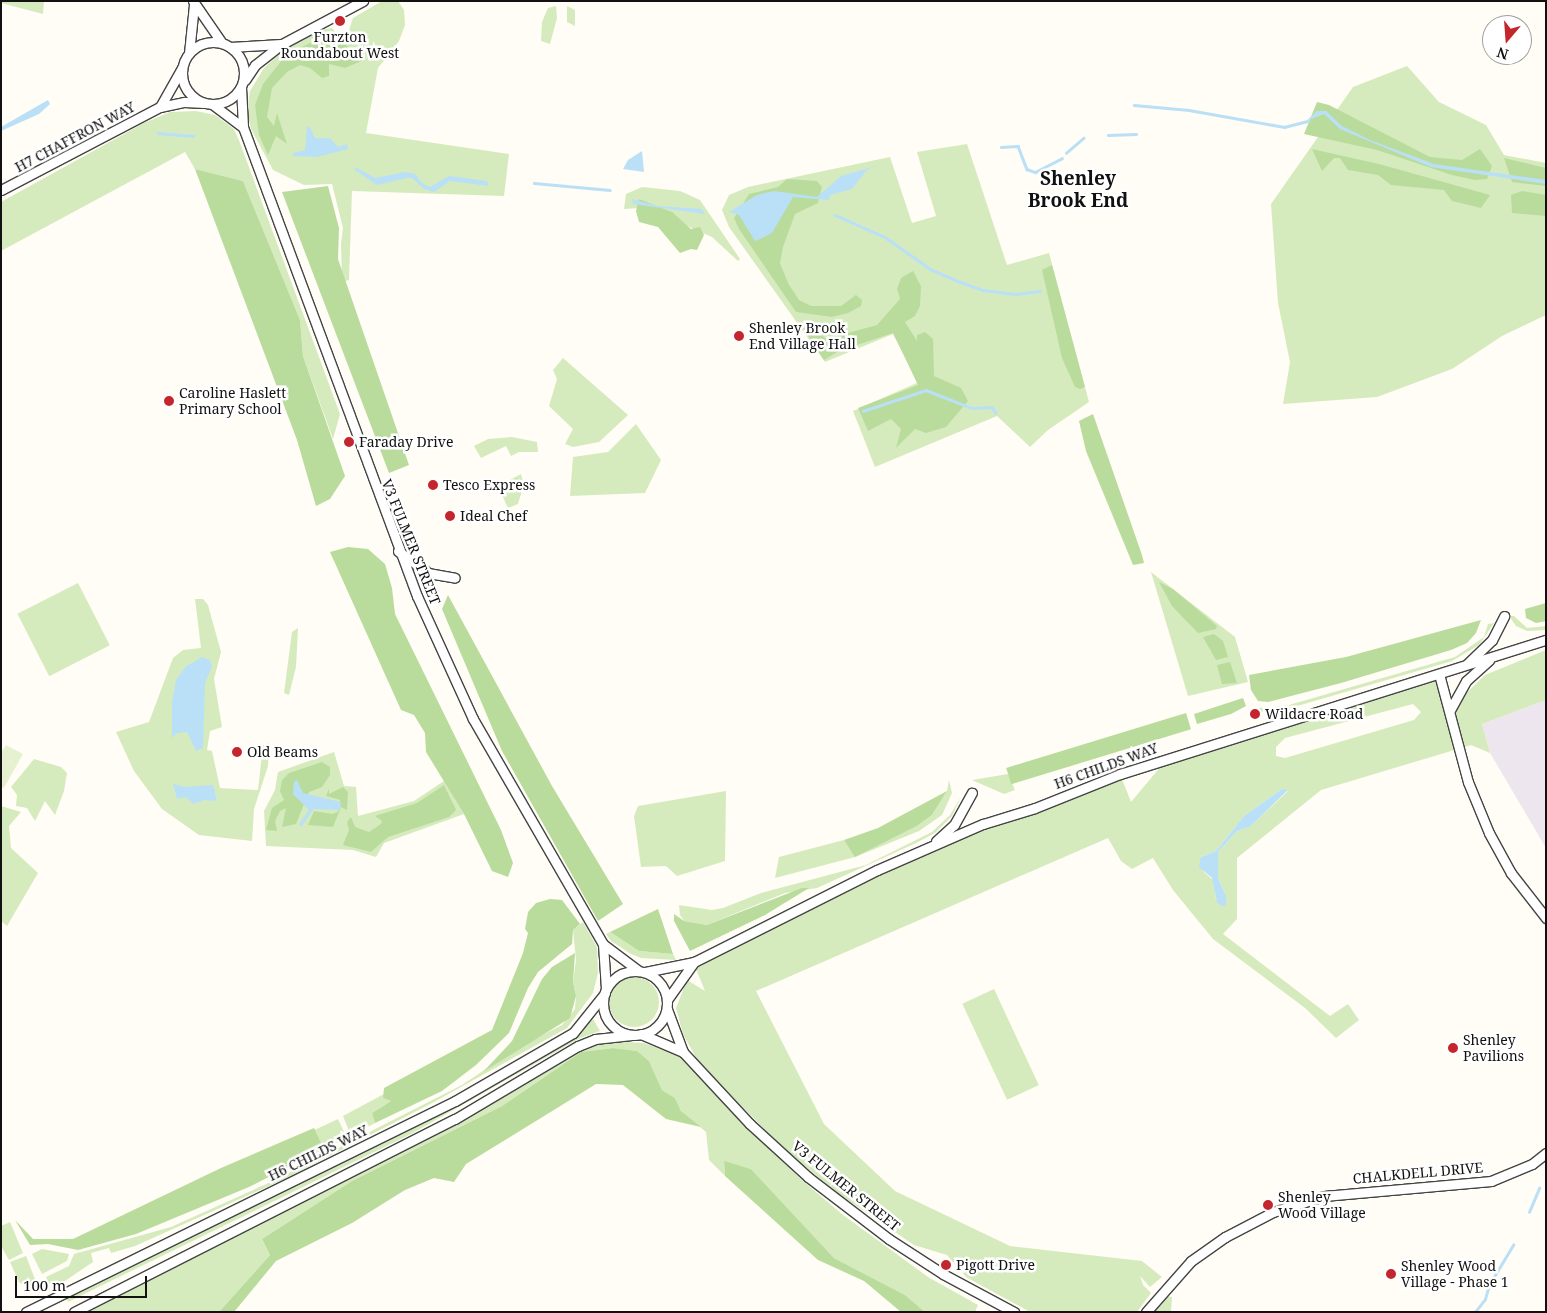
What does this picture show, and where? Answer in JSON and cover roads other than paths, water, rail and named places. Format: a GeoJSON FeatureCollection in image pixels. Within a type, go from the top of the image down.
{"type":"FeatureCollection","features":[{"type":"Feature","properties":{"kind":"street"},"geometry":{"type":"LineString","coordinates":[[183,66],[184,85],[189,93],[208,104],[229,100],[255,65],[282,44],[363,1]]}},
{"type":"Feature","properties":{"kind":"street"},"geometry":{"type":"LineString","coordinates":[[193,3],[244,66],[242,85]]}},
{"type":"Feature","properties":{"kind":"street"},"geometry":{"type":"LineString","coordinates":[[160,107],[189,53],[193,3]]}},
{"type":"Feature","properties":{"kind":"street"},"geometry":{"type":"LineString","coordinates":[[189,53],[204,43],[226,45],[282,44]]}},
{"type":"Feature","properties":{"kind":"street","name":"V3 FULMER STREET"},"geometry":{"type":"LineString","coordinates":[[242,85],[242,127],[266,185],[398,551],[473,719],[603,944],[642,971]]}},
{"type":"Feature","properties":{"kind":"street","name":"H7 CHAFFRON WAY"},"geometry":{"type":"LineString","coordinates":[[1,190],[160,107],[184,102],[208,104]]}},
{"type":"Feature","properties":{"kind":"street","name":"V3 FULMER STREET"},"geometry":{"type":"LineString","coordinates":[[208,104],[242,127]]}},
{"type":"Feature","properties":{"kind":"street"},"geometry":{"type":"LineString","coordinates":[[398,551],[428,573],[455,578]]}},
{"type":"Feature","properties":{"kind":"street"},"geometry":{"type":"LineString","coordinates":[[1465,666],[1492,640],[1504,616]]}},
{"type":"Feature","properties":{"kind":"street","name":"H6 CHILDS WAY"},"geometry":{"type":"LineString","coordinates":[[642,971],[694,962],[928,847],[1120,774],[1546,640]]}},
{"type":"Feature","properties":{"kind":"street"},"geometry":{"type":"LineString","coordinates":[[1450,710],[1466,681],[1491,658]]}},
{"type":"Feature","properties":{"kind":"street"},"geometry":{"type":"LineString","coordinates":[[1439,674],[1468,782],[1488,832],[1511,873],[1546,918]]}},
{"type":"Feature","properties":{"kind":"street"},"geometry":{"type":"LineString","coordinates":[[928,847],[954,825],[972,793]]}},
{"type":"Feature","properties":{"kind":"street","name":"V3 FULMER STREET"},"geometry":{"type":"LineString","coordinates":[[603,944],[605,991]]}},
{"type":"Feature","properties":{"kind":"street","name":"H6 CHILDS WAY"},"geometry":{"type":"LineString","coordinates":[[667,1005],[694,962]]}},
{"type":"Feature","properties":{"kind":"street"},"geometry":{"type":"LineString","coordinates":[[74,1312],[455,1119],[578,1046],[594,1039],[636,1034],[660,1023],[667,1005],[660,983],[642,971],[620,975],[605,991],[603,1002],[608,1020],[623,1032],[636,1034]]}},
{"type":"Feature","properties":{"kind":"street","name":"H6 CHILDS WAY"},"geometry":{"type":"LineString","coordinates":[[30,1309],[455,1101],[573,1032],[605,991]]}},
{"type":"Feature","properties":{"kind":"street","name":"V3 FULMER STREET"},"geometry":{"type":"LineString","coordinates":[[667,1005],[683,1052],[750,1124],[808,1177],[888,1239],[974,1291],[1014,1312]]}},
{"type":"Feature","properties":{"kind":"street","name":"V3 FULMER STREET"},"geometry":{"type":"LineString","coordinates":[[636,1034],[683,1052]]}},
{"type":"Feature","properties":{"kind":"street","name":"CHALKDELL DRIVE"},"geometry":{"type":"LineString","coordinates":[[1146,1312],[1191,1260],[1247,1224],[1274,1212],[1324,1196],[1491,1181],[1532,1164],[1546,1153]]}},
{"type":"Feature","properties":{"kind":"water"},"geometry":{"type":"Polygon","coordinates":[[[48,100],[50,104],[39,114],[1,131],[1,127],[48,100]]]}},
{"type":"Feature","properties":{"kind":"water"},"geometry":{"type":"Polygon","coordinates":[[[1317,111],[1326,111],[1342,126],[1370,140],[1434,164],[1546,180],[1546,184],[1431,167],[1340,129],[1324,114],[1306,121],[1317,111]]]}},
{"type":"Feature","properties":{"kind":"water"},"geometry":{"type":"Polygon","coordinates":[[[307,127],[310,127],[315,138],[330,138],[338,147],[347,144],[348,149],[317,157],[293,156],[293,153],[305,150],[307,127]]]}},
{"type":"Feature","properties":{"kind":"water"},"geometry":{"type":"Polygon","coordinates":[[[642,151],[644,172],[623,169],[628,160],[642,151]]]}},
{"type":"Feature","properties":{"kind":"water"},"geometry":{"type":"Polygon","coordinates":[[[876,166],[867,170],[852,189],[830,195],[829,200],[793,197],[772,233],[755,241],[739,215],[729,212],[757,195],[774,191],[817,197],[841,176],[876,166]]]}},
{"type":"Feature","properties":{"kind":"water"},"geometry":{"type":"Polygon","coordinates":[[[355,167],[375,178],[405,172],[415,174],[422,183],[430,187],[449,176],[487,181],[489,186],[450,181],[434,192],[424,189],[412,178],[377,185],[355,170],[355,167]]]}},
{"type":"Feature","properties":{"kind":"water"},"geometry":{"type":"Polygon","coordinates":[[[632,199],[658,206],[702,209],[705,214],[633,204],[632,199]]]}},
{"type":"Feature","properties":{"kind":"water"},"geometry":{"type":"Polygon","coordinates":[[[202,657],[210,660],[212,667],[205,683],[203,748],[196,751],[187,732],[177,733],[172,738],[172,702],[176,680],[185,667],[202,657]]]}},
{"type":"Feature","properties":{"kind":"water"},"geometry":{"type":"Polygon","coordinates":[[[297,780],[303,793],[341,802],[340,810],[314,809],[301,827],[299,824],[309,810],[293,794],[294,782],[297,780]]]}},
{"type":"Feature","properties":{"kind":"water"},"geometry":{"type":"Polygon","coordinates":[[[173,784],[185,787],[213,785],[217,801],[204,800],[193,804],[186,797],[177,799],[173,784]]]}},
{"type":"Feature","properties":{"kind":"water"},"geometry":{"type":"Polygon","coordinates":[[[1282,789],[1288,790],[1251,826],[1237,831],[1218,852],[1218,878],[1226,896],[1226,905],[1221,906],[1217,902],[1212,878],[1199,867],[1201,857],[1216,851],[1244,816],[1282,789]]]}},
{"type":"Feature","properties":{"kind":"waterway"},"geometry":{"type":"LineString","coordinates":[[1134,105],[1189,110],[1284,127],[1308,121]]}},
{"type":"Feature","properties":{"kind":"waterway"},"geometry":{"type":"LineString","coordinates":[[158,133],[193,136]]}},
{"type":"Feature","properties":{"kind":"waterway"},"geometry":{"type":"LineString","coordinates":[[1108,135],[1136,134]]}},
{"type":"Feature","properties":{"kind":"waterway"},"geometry":{"type":"LineString","coordinates":[[1066,153],[1083,138]]}},
{"type":"Feature","properties":{"kind":"waterway"},"geometry":{"type":"LineString","coordinates":[[1001,147],[1018,146],[1027,169],[1035,172],[1062,158]]}},
{"type":"Feature","properties":{"kind":"waterway"},"geometry":{"type":"LineString","coordinates":[[534,183],[610,190]]}},
{"type":"Feature","properties":{"kind":"waterway"},"geometry":{"type":"LineString","coordinates":[[835,215],[885,237],[932,270],[955,280],[983,290],[1015,294],[1040,291]]}},
{"type":"Feature","properties":{"kind":"waterway"},"geometry":{"type":"LineString","coordinates":[[863,411],[926,390],[972,408],[992,407],[996,413]]}},
{"type":"Feature","properties":{"kind":"waterway"},"geometry":{"type":"LineString","coordinates":[[1529,1212],[1539,1188]]}},
{"type":"Feature","properties":{"kind":"waterway"},"geometry":{"type":"LineString","coordinates":[[1475,1312],[1485,1299],[1489,1285],[1513,1245]]}},
{"type":"Feature","properties":{"kind":"place","name":"Furzton Roundabout West"},"geometry":{"type":"Point","coordinates":[340,21]}},
{"type":"Feature","properties":{"kind":"place","name":"Shenley Brook End Village Hall"},"geometry":{"type":"Point","coordinates":[739,336]}},
{"type":"Feature","properties":{"kind":"place","name":"Caroline Haslett Primary School"},"geometry":{"type":"Point","coordinates":[169,401]}},
{"type":"Feature","properties":{"kind":"place","name":"Faraday Drive"},"geometry":{"type":"Point","coordinates":[349,442]}},
{"type":"Feature","properties":{"kind":"place","name":"Tesco Express"},"geometry":{"type":"Point","coordinates":[433,485]}},
{"type":"Feature","properties":{"kind":"place","name":"Ideal Chef"},"geometry":{"type":"Point","coordinates":[450,516]}},
{"type":"Feature","properties":{"kind":"place","name":"Wildacre Road"},"geometry":{"type":"Point","coordinates":[1255,714]}},
{"type":"Feature","properties":{"kind":"place","name":"Old Beams"},"geometry":{"type":"Point","coordinates":[237,752]}},
{"type":"Feature","properties":{"kind":"place","name":"Shenley Pavilions"},"geometry":{"type":"Point","coordinates":[1453,1048]}},
{"type":"Feature","properties":{"kind":"place","name":"Shenley Wood Village"},"geometry":{"type":"Point","coordinates":[1268,1205]}},
{"type":"Feature","properties":{"kind":"place","name":"Pigott Drive"},"geometry":{"type":"Point","coordinates":[946,1265]}},
{"type":"Feature","properties":{"kind":"place","name":"Shenley Wood Village - Phase 1"},"geometry":{"type":"Point","coordinates":[1391,1274]}},
{"type":"Feature","properties":{"kind":"district","name":"Shenley Brook End"},"geometry":{"type":"Point","coordinates":[1078,190]}}]}
